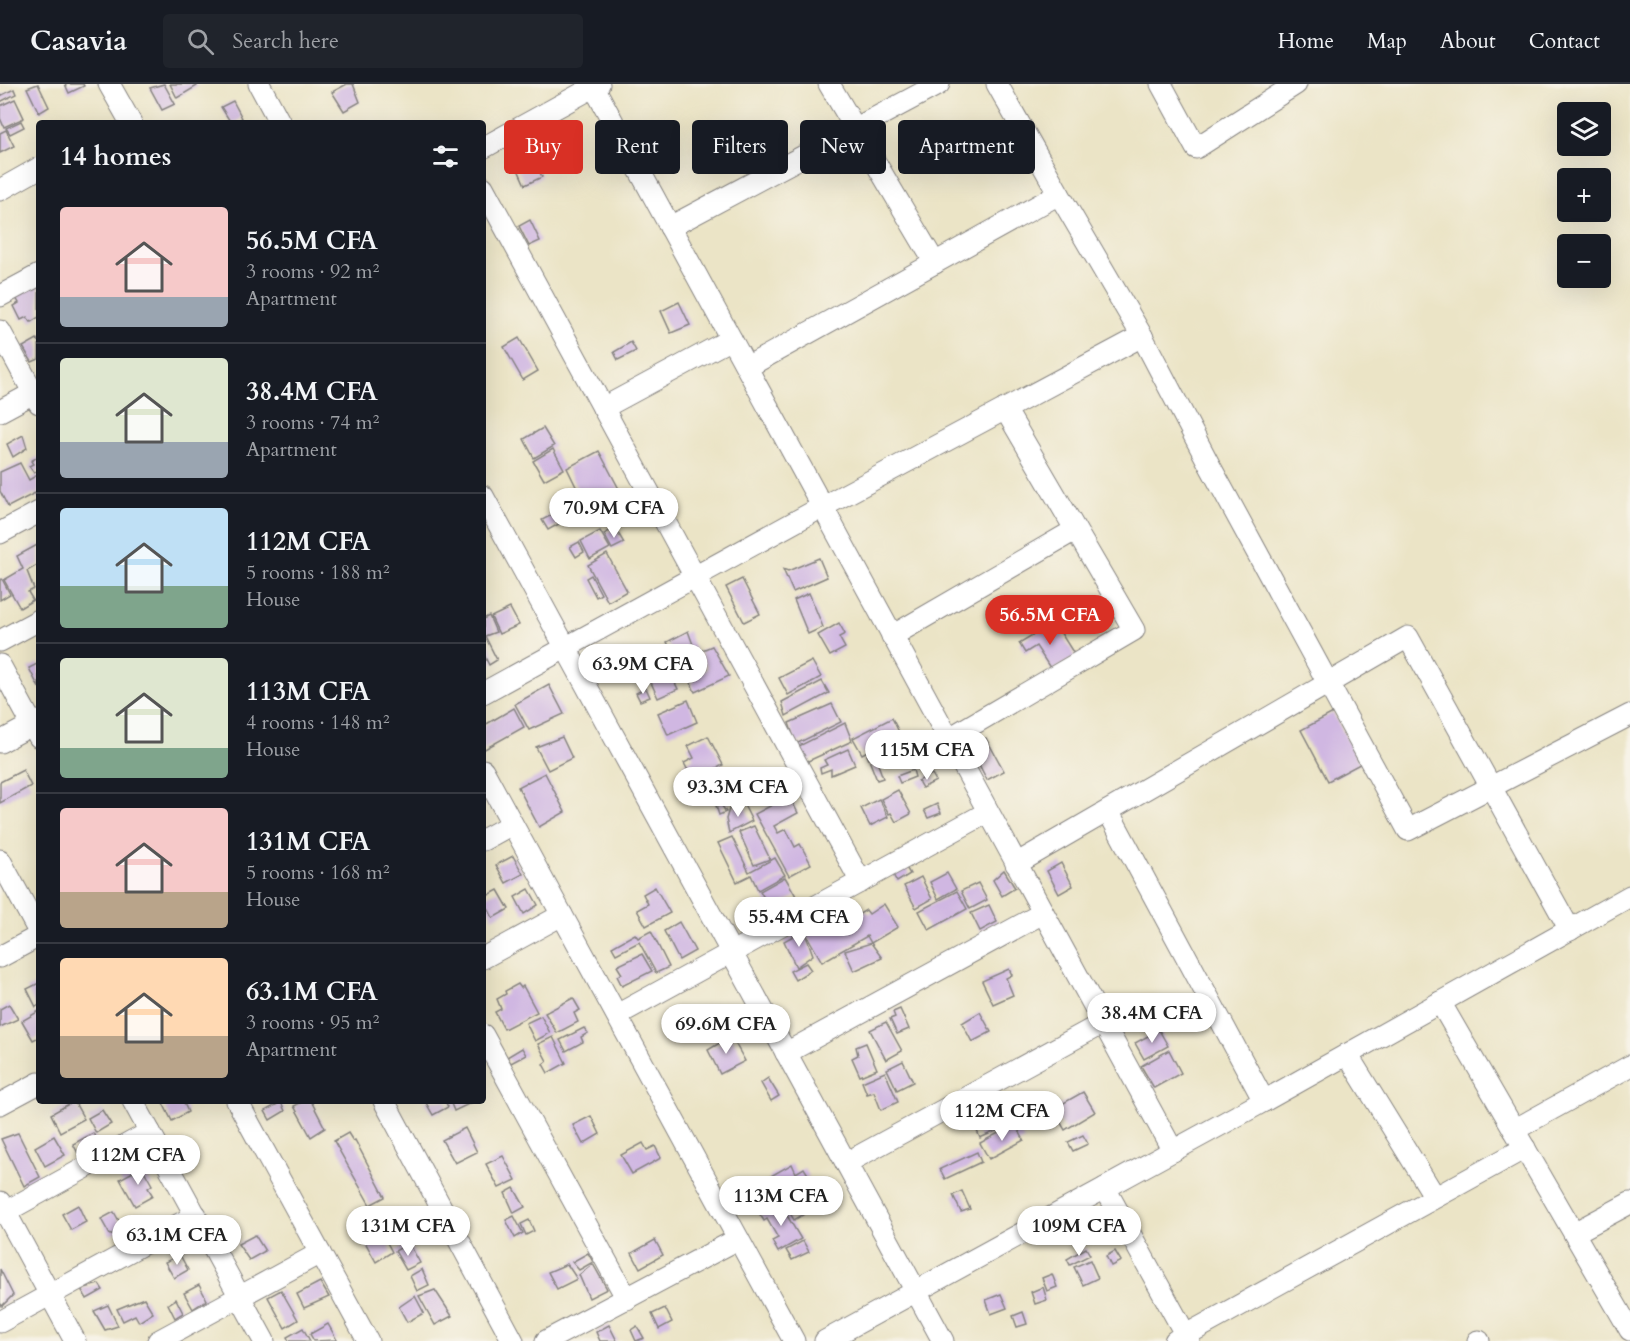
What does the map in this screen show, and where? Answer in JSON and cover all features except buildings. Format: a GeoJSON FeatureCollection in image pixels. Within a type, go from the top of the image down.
{"type":"FeatureCollection","features":[{"type":"Feature","properties":{"kind":"street"},"geometry":{"type":"LineString","coordinates":[[110,84],[126,120]]}},
{"type":"Feature","properties":{"kind":"street"},"geometry":{"type":"LineString","coordinates":[[259,84],[278,120]]}},
{"type":"Feature","properties":{"kind":"street"},"geometry":{"type":"LineString","coordinates":[[830,84],[851,120]]}},
{"type":"Feature","properties":{"kind":"street"},"geometry":{"type":"LineString","coordinates":[[871,120],[939,84]]}},
{"type":"Feature","properties":{"kind":"street"},"geometry":{"type":"LineString","coordinates":[[998,84],[1142,336],[1408,830],[1630,715]]}},
{"type":"Feature","properties":{"kind":"street"},"geometry":{"type":"LineString","coordinates":[[1161,84],[1196,148],[1296,84]]}},
{"type":"Feature","properties":{"kind":"street"},"geometry":{"type":"LineString","coordinates":[[486,146],[597,85],[670,227],[1173,1151]]}},
{"type":"Feature","properties":{"kind":"street"},"geometry":{"type":"LineString","coordinates":[[670,227],[800,158]]}},
{"type":"Feature","properties":{"kind":"street"},"geometry":{"type":"LineString","coordinates":[[0,190],[36,170]]}},
{"type":"Feature","properties":{"kind":"street"},"geometry":{"type":"LineString","coordinates":[[883,174],[935,263]]}},
{"type":"Feature","properties":{"kind":"street"},"geometry":{"type":"LineString","coordinates":[[486,193],[861,882]]}},
{"type":"Feature","properties":{"kind":"street"},"geometry":{"type":"LineString","coordinates":[[747,367],[1059,194]]}},
{"type":"Feature","properties":{"kind":"street"},"geometry":{"type":"LineString","coordinates":[[0,296],[36,277]]}},
{"type":"Feature","properties":{"kind":"street"},"geometry":{"type":"LineString","coordinates":[[0,331],[36,393]]}},
{"type":"Feature","properties":{"kind":"street"},"geometry":{"type":"LineString","coordinates":[[486,691],[822,507],[1142,336]]}},
{"type":"Feature","properties":{"kind":"street"},"geometry":{"type":"LineString","coordinates":[[603,408],[731,339]]}},
{"type":"Feature","properties":{"kind":"street"},"geometry":{"type":"LineString","coordinates":[[0,411],[36,395]]}},
{"type":"Feature","properties":{"kind":"street"},"geometry":{"type":"LineString","coordinates":[[948,739],[1134,630],[1005,409]]}},
{"type":"Feature","properties":{"kind":"street"},"geometry":{"type":"LineString","coordinates":[[486,502],[943,1341]]}},
{"type":"Feature","properties":{"kind":"street"},"geometry":{"type":"LineString","coordinates":[[0,533],[36,514]]}},
{"type":"Feature","properties":{"kind":"street"},"geometry":{"type":"LineString","coordinates":[[892,636],[1075,530]]}},
{"type":"Feature","properties":{"kind":"street"},"geometry":{"type":"LineString","coordinates":[[0,641],[36,622]]}},
{"type":"Feature","properties":{"kind":"street"},"geometry":{"type":"LineString","coordinates":[[1016,864],[1408,637],[1570,930]]}},
{"type":"Feature","properties":{"kind":"street"},"geometry":{"type":"LineString","coordinates":[[0,665],[36,725]]}},
{"type":"Feature","properties":{"kind":"street"},"geometry":{"type":"LineString","coordinates":[[0,742],[36,727]]}},
{"type":"Feature","properties":{"kind":"street"},"geometry":{"type":"LineString","coordinates":[[486,776],[794,1341]]}},
{"type":"Feature","properties":{"kind":"street"},"geometry":{"type":"LineString","coordinates":[[1108,811],[1264,1101]]}},
{"type":"Feature","properties":{"kind":"street"},"geometry":{"type":"LineString","coordinates":[[616,1015],[988,812]]}},
{"type":"Feature","properties":{"kind":"street"},"geometry":{"type":"LineString","coordinates":[[486,838],[512,824]]}},
{"type":"Feature","properties":{"kind":"street"},"geometry":{"type":"LineString","coordinates":[[0,860],[36,928]]}},
{"type":"Feature","properties":{"kind":"street"},"geometry":{"type":"LineString","coordinates":[[825,1341],[1264,1101],[1630,896]]}},
{"type":"Feature","properties":{"kind":"street"},"geometry":{"type":"LineString","coordinates":[[786,1053],[1043,913]]}},
{"type":"Feature","properties":{"kind":"street"},"geometry":{"type":"LineString","coordinates":[[486,956],[562,915]]}},
{"type":"Feature","properties":{"kind":"street"},"geometry":{"type":"LineString","coordinates":[[0,957],[36,936]]}},
{"type":"Feature","properties":{"kind":"street"},"geometry":{"type":"LineString","coordinates":[[1440,1002],[1630,1330]]}},
{"type":"Feature","properties":{"kind":"street"},"geometry":{"type":"LineString","coordinates":[[846,1163],[1103,1023]]}},
{"type":"Feature","properties":{"kind":"street"},"geometry":{"type":"LineString","coordinates":[[486,1040],[627,1299]]}},
{"type":"Feature","properties":{"kind":"street"},"geometry":{"type":"LineString","coordinates":[[1347,1054],[1436,1197]]}},
{"type":"Feature","properties":{"kind":"street"},"geometry":{"type":"LineString","coordinates":[[1105,1188],[1183,1339],[1436,1197],[1630,1066]]}},
{"type":"Feature","properties":{"kind":"street"},"geometry":{"type":"LineString","coordinates":[[0,1104],[36,1085]]}},
{"type":"Feature","properties":{"kind":"street"},"geometry":{"type":"LineString","coordinates":[[135,1104],[264,1341]]}},
{"type":"Feature","properties":{"kind":"street"},"geometry":{"type":"LineString","coordinates":[[239,1104],[368,1341]]}},
{"type":"Feature","properties":{"kind":"street"},"geometry":{"type":"LineString","coordinates":[[386,1104],[513,1341]]}},
{"type":"Feature","properties":{"kind":"street"},"geometry":{"type":"LineString","coordinates":[[75,1341],[3,1207],[150,1132]]}},
{"type":"Feature","properties":{"kind":"street"},"geometry":{"type":"LineString","coordinates":[[1574,1233],[1630,1203]]}},
{"type":"Feature","properties":{"kind":"street"},"geometry":{"type":"LineString","coordinates":[[0,1322],[195,1215]]}},
{"type":"Feature","properties":{"kind":"street"},"geometry":{"type":"LineString","coordinates":[[546,1341],[738,1239]]}},
{"type":"Feature","properties":{"kind":"street"},"geometry":{"type":"LineString","coordinates":[[158,1341],[320,1253]]}}]}
